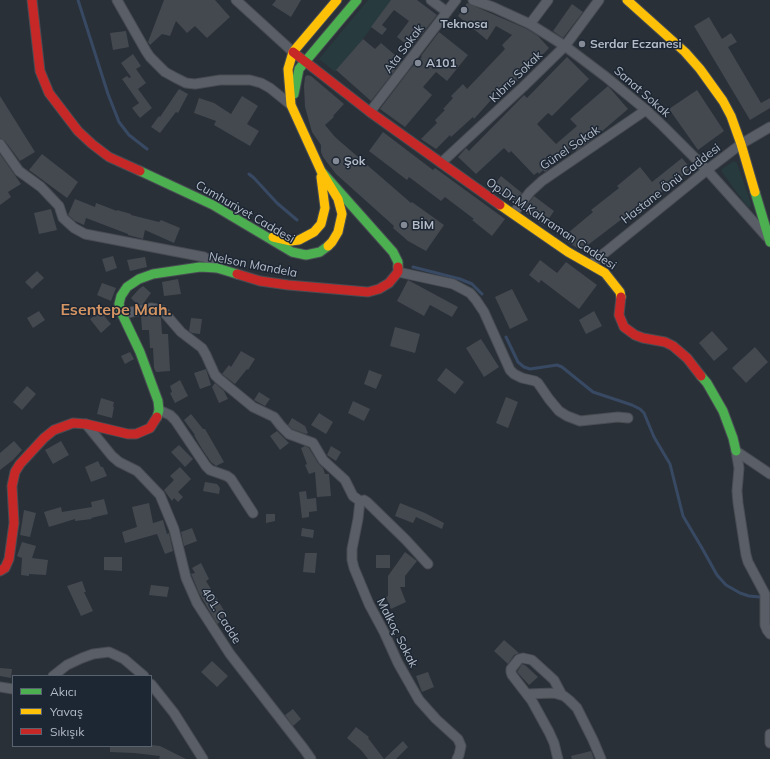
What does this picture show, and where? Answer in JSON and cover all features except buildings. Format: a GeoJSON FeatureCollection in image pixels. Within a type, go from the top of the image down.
{"type":"FeatureCollection","features":[{"type":"Feature","properties":{"kind":"street","name":"Cumhuriyet Caddesi"},"geometry":{"type":"LineString","coordinates":[[32,0],[40,72],[49,93],[78,131],[108,157],[213,205],[265,235],[284,248],[299,255],[314,254],[332,242],[341,223],[341,207],[338,199],[321,171],[291,105],[287,75],[293,52],[337,0]]}},
{"type":"Feature","properties":{"kind":"street"},"geometry":{"type":"LineString","coordinates":[[117,0],[150,57],[165,72],[186,83],[195,84],[220,80],[250,80],[262,83],[291,105],[299,69],[356,0]]}},
{"type":"Feature","properties":{"kind":"street"},"geometry":{"type":"LineString","coordinates":[[236,0],[293,52]]}},
{"type":"Feature","properties":{"kind":"street"},"geometry":{"type":"LineString","coordinates":[[430,0],[447,12]]}},
{"type":"Feature","properties":{"kind":"street","name":"Ata Sokak"},"geometry":{"type":"LineString","coordinates":[[370,112],[456,0]]}},
{"type":"Feature","properties":{"kind":"street","name":"Sanat Sokak"},"geometry":{"type":"LineString","coordinates":[[473,0],[496,4],[564,46],[606,77],[646,110],[707,170],[769,240]]}},
{"type":"Feature","properties":{"kind":"street"},"geometry":{"type":"LineString","coordinates":[[530,24],[548,0]]}},
{"type":"Feature","properties":{"kind":"street","name":"Kıbrıs Sokak"},"geometry":{"type":"LineString","coordinates":[[441,163],[518,92],[564,46],[599,0]]}},
{"type":"Feature","properties":{"kind":"street"},"geometry":{"type":"LineString","coordinates":[[627,0],[673,40],[700,69],[724,101],[736,128],[769,240]]}},
{"type":"Feature","properties":{"kind":"street","name":"Op.Dr.M.Kahraman Caddesi"},"geometry":{"type":"LineString","coordinates":[[293,52],[370,112],[441,163],[568,252],[605,273],[620,292],[621,302],[619,315],[624,327],[642,338],[665,342],[673,346],[680,351],[696,369],[723,411],[733,438],[739,468],[737,491],[746,555],[765,599],[765,625],[766,630],[770,634]]}},
{"type":"Feature","properties":{"kind":"street","name":"Günel Sokak"},"geometry":{"type":"LineString","coordinates":[[513,214],[530,192],[542,181],[646,110]]}},
{"type":"Feature","properties":{"kind":"street","name":"Hastane Önü Caddesi"},"geometry":{"type":"LineString","coordinates":[[591,264],[707,170],[741,144],[770,127]]}},
{"type":"Feature","properties":{"kind":"street"},"geometry":{"type":"LineString","coordinates":[[0,144],[19,171],[41,187],[59,206],[63,218],[74,228],[85,234],[146,244],[204,257],[217,268]]}},
{"type":"Feature","properties":{"kind":"street"},"geometry":{"type":"LineString","coordinates":[[265,235],[291,241],[299,240],[314,232],[321,224],[325,208],[321,171]]}},
{"type":"Feature","properties":{"kind":"street"},"geometry":{"type":"LineString","coordinates":[[321,171],[393,252],[398,262],[398,272],[453,284],[470,293],[484,312],[510,370],[522,378],[535,380],[559,411],[580,421],[618,417],[628,418]]}},
{"type":"Feature","properties":{"kind":"street","name":"Nelson Mandela"},"geometry":{"type":"LineString","coordinates":[[159,410],[158,402],[147,369],[122,314],[119,304],[121,296],[127,287],[139,278],[176,270],[200,267],[217,268],[260,281],[368,292],[379,289],[389,283],[398,272]]}},
{"type":"Feature","properties":{"kind":"street"},"geometry":{"type":"LineString","coordinates":[[122,314],[151,308],[162,310],[181,332],[202,348],[219,380],[253,407],[274,417],[289,434],[313,443],[323,460],[343,478],[353,496],[367,502],[428,564]]}},
{"type":"Feature","properties":{"kind":"street"},"geometry":{"type":"LineString","coordinates":[[0,571],[5,568],[9,559],[14,523],[12,486],[15,472],[20,464],[40,442],[54,430],[73,423],[86,424],[128,434],[136,434],[150,428],[156,420],[159,410],[170,415],[175,420],[206,466],[210,470],[231,479],[253,513]]}},
{"type":"Feature","properties":{"kind":"street","name":"401. Cadde"},"geometry":{"type":"LineString","coordinates":[[86,424],[112,456],[119,462],[137,471],[160,495],[174,529],[186,578],[197,603],[230,654],[311,759]]}},
{"type":"Feature","properties":{"kind":"street"},"geometry":{"type":"LineString","coordinates":[[736,451],[770,474]]}},
{"type":"Feature","properties":{"kind":"street","name":"Malkoç Sokak"},"geometry":{"type":"LineString","coordinates":[[360,500],[352,549],[354,568],[369,604],[398,663],[419,700],[436,719],[458,739],[461,746],[457,759]]}},
{"type":"Feature","properties":{"kind":"street"},"geometry":{"type":"LineString","coordinates":[[54,675],[67,665],[82,658],[93,654],[109,652],[124,659],[143,675]]}},
{"type":"Feature","properties":{"kind":"street"},"geometry":{"type":"LineString","coordinates":[[558,759],[549,732],[527,694],[511,672],[513,665],[519,659],[523,658],[532,660],[557,685],[562,695],[577,708],[601,759]]}},
{"type":"Feature","properties":{"kind":"street"},"geometry":{"type":"LineString","coordinates":[[152,685],[174,713],[204,759]]}},
{"type":"Feature","properties":{"kind":"street"},"geometry":{"type":"LineString","coordinates":[[0,687],[12,689]]}},
{"type":"Feature","properties":{"kind":"street"},"geometry":{"type":"LineString","coordinates":[[527,694],[550,693],[562,695]]}},
{"type":"Feature","properties":{"kind":"street"},"geometry":{"type":"LineString","coordinates":[[770,734],[770,743]]}},
{"type":"Feature","properties":{"kind":"green space"},"geometry":{"type":"Polygon","coordinates":[[[368,0],[391,0],[363,39],[335,72],[319,59],[368,0]]]}},
{"type":"Feature","properties":{"kind":"green space"},"geometry":{"type":"Polygon","coordinates":[[[734,161],[737,163],[751,203],[750,208],[722,172],[722,169],[734,161]]]}},
{"type":"Feature","properties":{"kind":"waterway"},"geometry":{"type":"LineString","coordinates":[[78,0],[108,94],[119,122],[129,135],[147,149]]}},
{"type":"Feature","properties":{"kind":"waterway"},"geometry":{"type":"LineString","coordinates":[[249,174],[277,203],[297,220]]}},
{"type":"Feature","properties":{"kind":"waterway"},"geometry":{"type":"LineString","coordinates":[[413,267],[460,279],[472,284],[482,294]]}},
{"type":"Feature","properties":{"kind":"waterway"},"geometry":{"type":"LineString","coordinates":[[506,337],[518,362],[524,367],[530,369],[557,365],[562,367],[593,392],[640,409],[644,413],[654,437],[670,464],[683,516],[717,575],[726,585],[740,593],[749,596],[770,598]]}},
{"type":"Feature","properties":{"kind":"traffic: fast"},"geometry":{"type":"LineString","coordinates":[[294,94],[299,69],[357,0]]}},
{"type":"Feature","properties":{"kind":"traffic: fast"},"geometry":{"type":"LineString","coordinates":[[140,171],[213,205],[292,252],[306,255],[320,252],[328,246]]}},
{"type":"Feature","properties":{"kind":"traffic: fast"},"geometry":{"type":"LineString","coordinates":[[321,171],[393,252],[398,262],[398,267]]}},
{"type":"Feature","properties":{"kind":"traffic: fast"},"geometry":{"type":"LineString","coordinates":[[755,192],[770,242]]}},
{"type":"Feature","properties":{"kind":"traffic: fast"},"geometry":{"type":"LineString","coordinates":[[157,417],[159,410],[158,401],[140,352],[122,314],[119,304],[121,296],[127,287],[139,279],[153,274],[200,267],[217,268],[237,274]]}},
{"type":"Feature","properties":{"kind":"traffic: fast"},"geometry":{"type":"LineString","coordinates":[[701,376],[707,383],[723,411],[736,451]]}},
{"type":"Feature","properties":{"kind":"traffic: slow"},"geometry":{"type":"LineString","coordinates":[[328,246],[338,232],[342,214],[338,199],[321,171],[291,105],[288,69],[293,52],[337,0]]}},
{"type":"Feature","properties":{"kind":"traffic: slow"},"geometry":{"type":"LineString","coordinates":[[627,0],[685,52],[700,69],[723,101],[731,116],[741,144],[755,192]]}},
{"type":"Feature","properties":{"kind":"traffic: slow"},"geometry":{"type":"LineString","coordinates":[[273,237],[291,241],[299,240],[314,232],[321,224],[325,208],[321,177]]}},
{"type":"Feature","properties":{"kind":"traffic: slow"},"geometry":{"type":"LineString","coordinates":[[500,205],[568,252],[605,273],[620,292],[621,297]]}},
{"type":"Feature","properties":{"kind":"traffic: jam"},"geometry":{"type":"LineString","coordinates":[[32,0],[40,71],[49,93],[78,131],[92,144],[109,157],[140,171]]}},
{"type":"Feature","properties":{"kind":"traffic: jam"},"geometry":{"type":"LineString","coordinates":[[293,52],[370,112],[500,205]]}},
{"type":"Feature","properties":{"kind":"traffic: jam"},"geometry":{"type":"LineString","coordinates":[[237,274],[260,281],[288,285],[368,292],[379,289],[389,283],[398,272],[398,267]]}},
{"type":"Feature","properties":{"kind":"traffic: jam"},"geometry":{"type":"LineString","coordinates":[[621,297],[619,315],[624,327],[635,335],[665,342],[673,346],[687,358],[701,376]]}},
{"type":"Feature","properties":{"kind":"traffic: jam"},"geometry":{"type":"LineString","coordinates":[[0,571],[5,568],[9,559],[14,523],[12,486],[15,472],[20,464],[44,438],[54,430],[73,423],[86,424],[128,434],[136,434],[150,428],[157,417]]}},
{"type":"Feature","properties":{"kind":"place","name":"Teknosa"},"geometry":{"type":"Point","coordinates":[464,10]}},
{"type":"Feature","properties":{"kind":"place","name":"Serdar Eczanesi"},"geometry":{"type":"Point","coordinates":[582,44]}},
{"type":"Feature","properties":{"kind":"place","name":"A101"},"geometry":{"type":"Point","coordinates":[418,63]}},
{"type":"Feature","properties":{"kind":"place","name":"Şok"},"geometry":{"type":"Point","coordinates":[336,161]}},
{"type":"Feature","properties":{"kind":"place","name":"BİM"},"geometry":{"type":"Point","coordinates":[404,225]}},
{"type":"Feature","properties":{"kind":"district","name":"Esentepe Mah."},"geometry":{"type":"Point","coordinates":[116,310]}}]}
